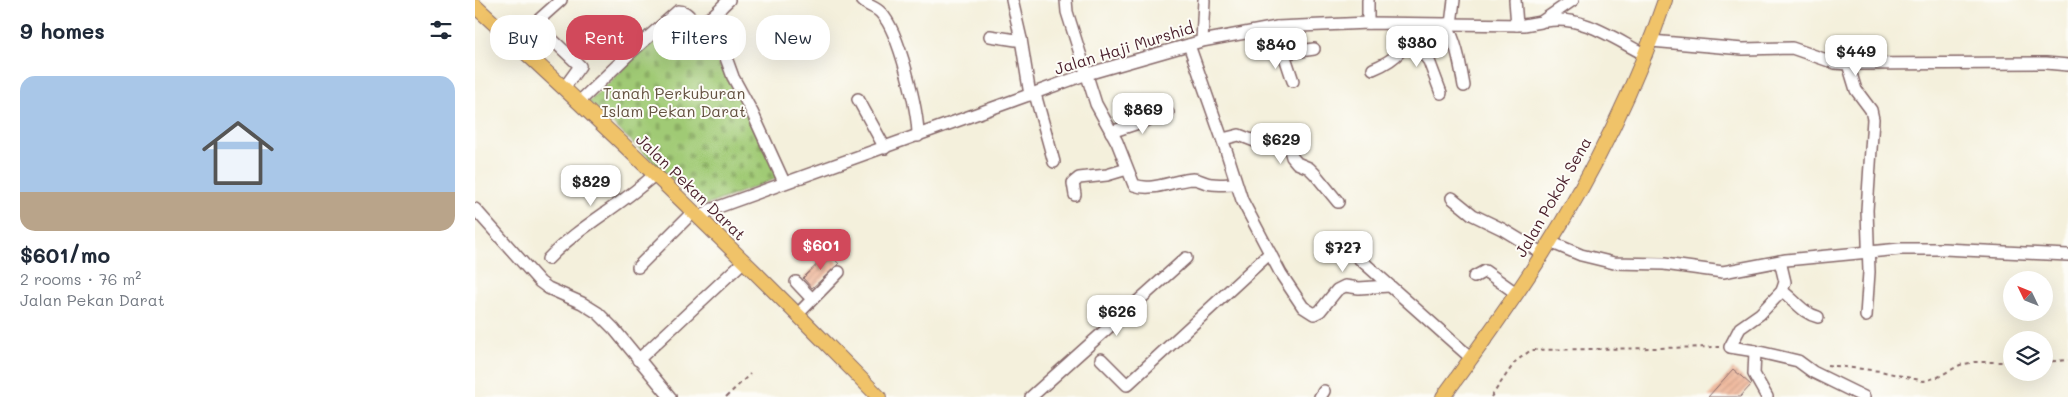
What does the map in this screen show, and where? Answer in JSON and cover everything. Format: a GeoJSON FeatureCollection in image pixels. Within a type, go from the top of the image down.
{"type":"FeatureCollection","features":[{"type":"Feature","properties":{"kind":"main road","name":"Jalan Pokok Sena"},"geometry":{"type":"LineString","coordinates":[[1443,397],[1546,248],[1619,116],[1646,55],[1665,0]]}},
{"type":"Feature","properties":{"kind":"main road","name":"Jalan Pekan Darat"},"geometry":{"type":"LineString","coordinates":[[475,6],[490,20]]}},
{"type":"Feature","properties":{"kind":"main road","name":"Jalan Pekan Darat"},"geometry":{"type":"LineString","coordinates":[[534,60],[696,215],[879,397]]}},
{"type":"Feature","properties":{"kind":"street"},"geometry":{"type":"LineString","coordinates":[[545,15],[561,0]]}},
{"type":"Feature","properties":{"kind":"street"},"geometry":{"type":"LineString","coordinates":[[712,15],[729,0]]}},
{"type":"Feature","properties":{"kind":"street"},"geometry":{"type":"LineString","coordinates":[[862,0],[882,13],[894,36],[900,52],[918,123],[918,136]]}},
{"type":"Feature","properties":{"kind":"street"},"geometry":{"type":"LineString","coordinates":[[1012,0],[1033,94],[1054,162]]}},
{"type":"Feature","properties":{"kind":"street"},"geometry":{"type":"LineString","coordinates":[[1066,0],[1067,12],[1096,104],[1117,142],[1134,185],[1143,188],[1193,179],[1210,184],[1236,184]]}},
{"type":"Feature","properties":{"kind":"street"},"geometry":{"type":"LineString","coordinates":[[1202,41],[1204,0]]}},
{"type":"Feature","properties":{"kind":"street"},"geometry":{"type":"LineString","coordinates":[[1368,0],[1368,23]]}},
{"type":"Feature","properties":{"kind":"street"},"geometry":{"type":"LineString","coordinates":[[1454,0],[1448,24],[1460,61],[1464,86]]}},
{"type":"Feature","properties":{"kind":"street"},"geometry":{"type":"LineString","coordinates":[[1515,0],[1517,25]]}},
{"type":"Feature","properties":{"kind":"street","name":"Jalan Haji Murshid"},"geometry":{"type":"LineString","coordinates":[[639,267],[696,215],[1087,74],[1202,41],[1277,27],[1368,23],[1406,29],[1448,24],[1517,25],[1541,22],[1573,0]]}},
{"type":"Feature","properties":{"kind":"street"},"geometry":{"type":"LineString","coordinates":[[673,15],[679,10],[685,11],[689,15]]}},
{"type":"Feature","properties":{"kind":"street"},"geometry":{"type":"LineString","coordinates":[[1541,22],[1561,19],[1581,22],[1646,55]]}},
{"type":"Feature","properties":{"kind":"street"},"geometry":{"type":"LineString","coordinates":[[1277,27],[1293,81]]}},
{"type":"Feature","properties":{"kind":"street"},"geometry":{"type":"LineString","coordinates":[[1373,69],[1392,61],[1401,51],[1406,29]]}},
{"type":"Feature","properties":{"kind":"street"},"geometry":{"type":"LineString","coordinates":[[1406,29],[1429,61],[1441,93]]}},
{"type":"Feature","properties":{"kind":"street"},"geometry":{"type":"LineString","coordinates":[[579,102],[653,33]]}},
{"type":"Feature","properties":{"kind":"street"},"geometry":{"type":"LineString","coordinates":[[990,36],[1021,39]]}},
{"type":"Feature","properties":{"kind":"street"},"geometry":{"type":"LineString","coordinates":[[1651,41],[1743,49],[1792,48],[1835,63],[1848,64],[2046,63],[2068,65]]}},
{"type":"Feature","properties":{"kind":"street"},"geometry":{"type":"LineString","coordinates":[[556,43],[581,66],[564,88]]}},
{"type":"Feature","properties":{"kind":"street"},"geometry":{"type":"LineString","coordinates":[[1189,45],[1223,139],[1236,184],[1255,227],[1281,274],[1303,306],[1314,314],[1321,311],[1337,290],[1345,286],[1359,288],[1389,286]]}},
{"type":"Feature","properties":{"kind":"street"},"geometry":{"type":"LineString","coordinates":[[1283,51],[1293,52],[1315,49]]}},
{"type":"Feature","properties":{"kind":"street"},"geometry":{"type":"LineString","coordinates":[[727,60],[733,77],[753,112],[784,182]]}},
{"type":"Feature","properties":{"kind":"street"},"geometry":{"type":"LineString","coordinates":[[1848,64],[1856,90],[1871,110],[1873,119],[1867,210],[1869,272],[1866,316]]}},
{"type":"Feature","properties":{"kind":"street"},"geometry":{"type":"LineString","coordinates":[[858,99],[885,148]]}},
{"type":"Feature","properties":{"kind":"street"},"geometry":{"type":"LineString","coordinates":[[1111,132],[1168,113]]}},
{"type":"Feature","properties":{"kind":"street"},"geometry":{"type":"LineString","coordinates":[[1223,139],[1239,136],[1262,144],[1283,136],[1287,139],[1292,157],[1297,163],[1309,168],[1338,202]]}},
{"type":"Feature","properties":{"kind":"street"},"geometry":{"type":"LineString","coordinates":[[1075,195],[1073,183],[1079,178],[1107,175],[1127,169]]}},
{"type":"Feature","properties":{"kind":"street"},"geometry":{"type":"LineString","coordinates":[[548,259],[568,240],[635,192],[654,175]]}},
{"type":"Feature","properties":{"kind":"street"},"geometry":{"type":"LineString","coordinates":[[1452,198],[1473,216],[1546,248],[1614,263],[1664,264],[1723,272],[1780,261],[1868,252],[1944,249],[2068,255]]}},
{"type":"Feature","properties":{"kind":"street"},"geometry":{"type":"LineString","coordinates":[[475,209],[540,282],[548,288],[582,303],[598,313],[614,329],[670,397]]}},
{"type":"Feature","properties":{"kind":"street"},"geometry":{"type":"LineString","coordinates":[[1344,245],[1471,358]]}},
{"type":"Feature","properties":{"kind":"street"},"geometry":{"type":"LineString","coordinates":[[1101,359],[1127,385],[1270,254]]}},
{"type":"Feature","properties":{"kind":"street"},"geometry":{"type":"LineString","coordinates":[[1031,397],[1186,258]]}},
{"type":"Feature","properties":{"kind":"street"},"geometry":{"type":"LineString","coordinates":[[1780,261],[1785,282],[1783,291],[1760,314],[1740,328],[1730,347],[1755,350],[1798,362],[1813,372],[1864,397]]}},
{"type":"Feature","properties":{"kind":"street"},"geometry":{"type":"LineString","coordinates":[[638,360],[743,262]]}},
{"type":"Feature","properties":{"kind":"street"},"geometry":{"type":"LineString","coordinates":[[1474,277],[1485,271],[1516,293]]}},
{"type":"Feature","properties":{"kind":"street"},"geometry":{"type":"LineString","coordinates":[[797,315],[839,272]]}},
{"type":"Feature","properties":{"kind":"street"},"geometry":{"type":"LineString","coordinates":[[796,282],[812,299]]}},
{"type":"Feature","properties":{"kind":"street"},"geometry":{"type":"LineString","coordinates":[[1783,291],[1804,312],[1817,317]]}},
{"type":"Feature","properties":{"kind":"street"},"geometry":{"type":"LineString","coordinates":[[1755,350],[1754,374],[1767,397]]}},
{"type":"Feature","properties":{"kind":"path"},"geometry":{"type":"LineString","coordinates":[[1491,397],[1515,362],[1531,350],[1730,347]]}},
{"type":"Feature","properties":{"kind":"path"},"geometry":{"type":"LineString","coordinates":[[2053,361],[2068,360]]}},
{"type":"Feature","properties":{"kind":"path"},"geometry":{"type":"LineString","coordinates":[[1826,365],[1880,371],[1924,381],[1938,377],[1960,364],[2003,362]]}},
{"type":"Feature","properties":{"kind":"path"},"geometry":{"type":"LineString","coordinates":[[726,397],[750,374]]}},
{"type":"Feature","properties":{"kind":"green space","name":"Tanah Perkuburan Islam Pekan Darat"},"geometry":{"type":"Polygon","coordinates":[[[653,40],[653,60],[716,60],[747,113],[778,178],[702,207],[589,102],[632,60],[643,60],[643,50],[653,40]]]}},
{"type":"Feature","properties":{"kind":"building"},"geometry":{"type":"Polygon","coordinates":[[[829,253],[839,264],[812,288],[803,278],[829,253]]]}},
{"type":"Feature","properties":{"kind":"building"},"geometry":{"type":"Polygon","coordinates":[[[1733,369],[1751,385],[1740,397],[1708,397],[1733,369]]]}}]}
